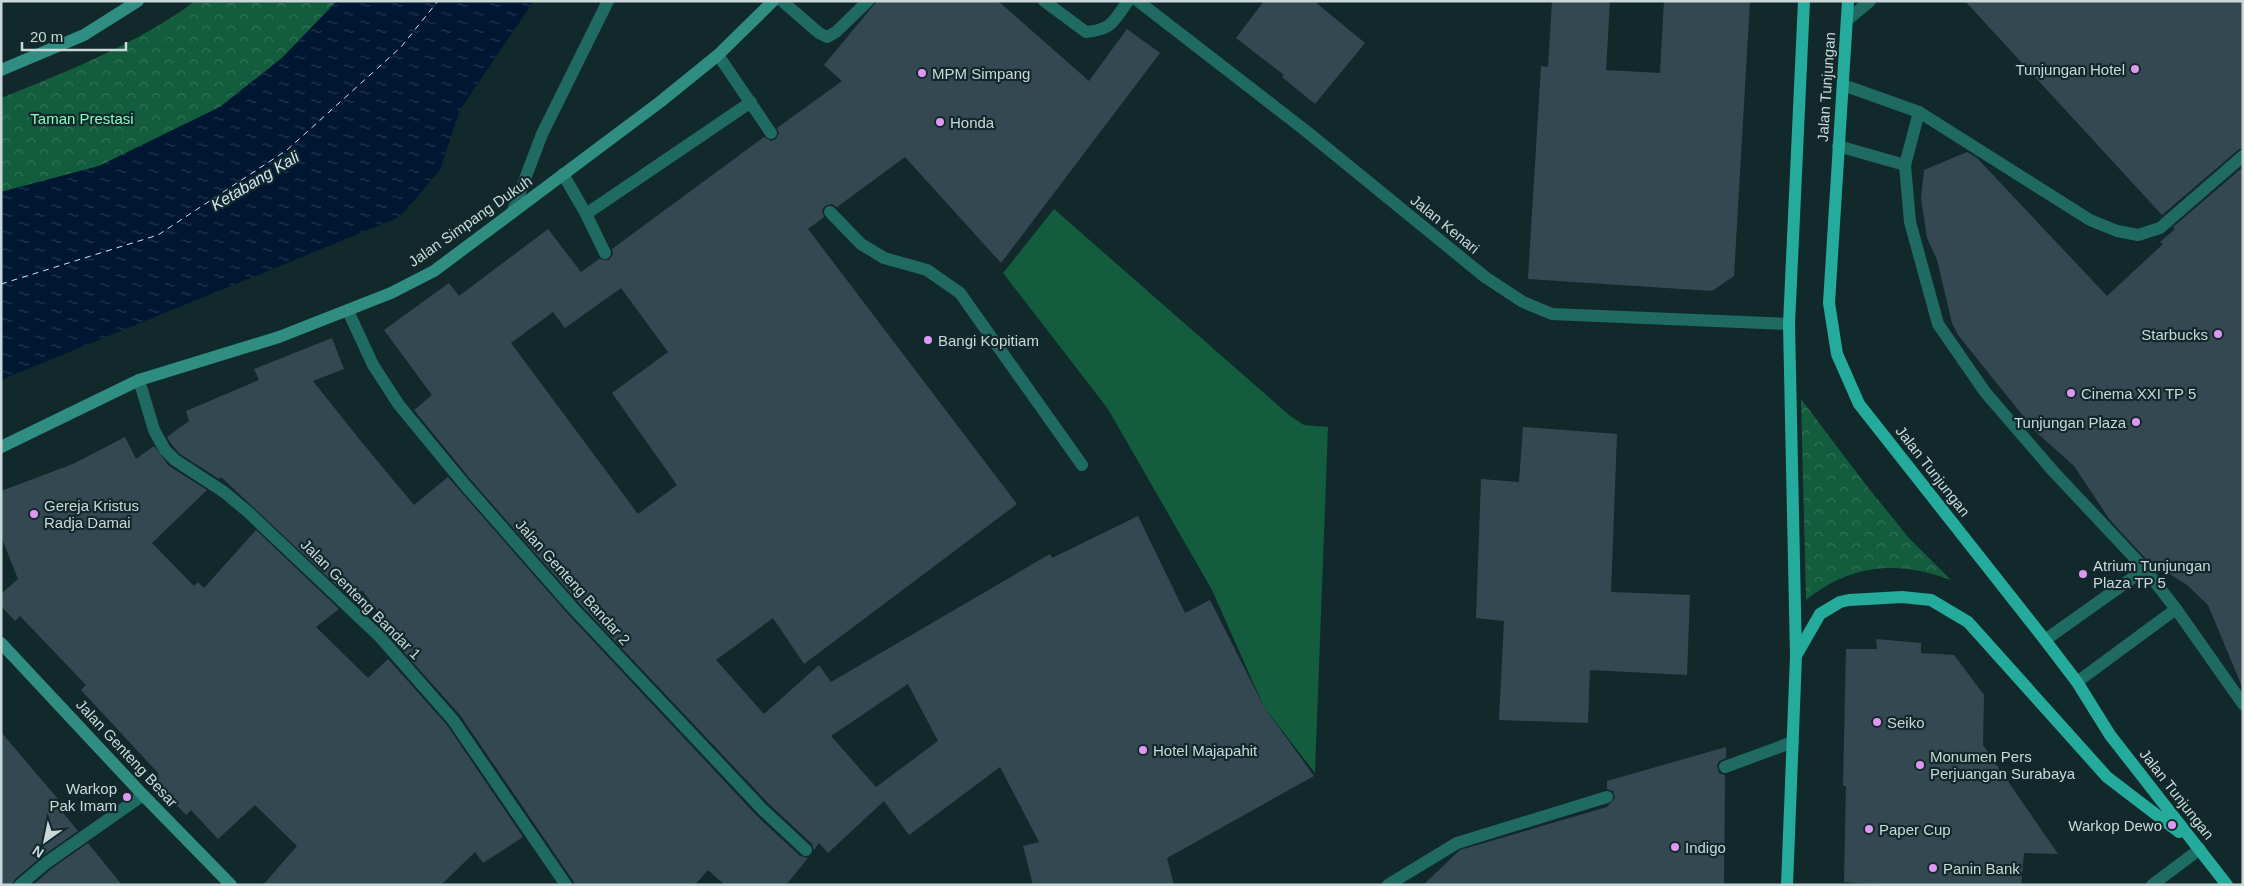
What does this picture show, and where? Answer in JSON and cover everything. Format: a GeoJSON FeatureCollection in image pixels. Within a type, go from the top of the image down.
{"type":"FeatureCollection","features":[{"type":"Feature","properties":{"kind":"main road","name":"Jalan Tunjungan"},"geometry":{"type":"LineString","coordinates":[[1787,885],[1796,656],[1789,324],[1804,1]]}},
{"type":"Feature","properties":{"kind":"main road","name":"Jalan Tunjungan"},"geometry":{"type":"LineString","coordinates":[[1848,1],[1829,303],[1837,354],[1859,404],[2077,682],[2110,735],[2227,885]]}},
{"type":"Feature","properties":{"kind":"main road"},"geometry":{"type":"LineString","coordinates":[[1796,656],[1820,614],[1840,602],[1902,596],[1931,600],[1968,622],[2107,777],[2196,845]]}},
{"type":"Feature","properties":{"kind":"street"},"geometry":{"type":"LineString","coordinates":[[1,70],[84,35],[138,1]]}},
{"type":"Feature","properties":{"kind":"street"},"geometry":{"type":"LineString","coordinates":[[512,213],[546,126],[608,1]]}},
{"type":"Feature","properties":{"kind":"street","name":"Jalan Simpang Dukuh"},"geometry":{"type":"LineString","coordinates":[[1,447],[139,380],[279,337],[391,293],[434,271],[660,102],[718,55],[773,1]]}},
{"type":"Feature","properties":{"kind":"street"},"geometry":{"type":"LineString","coordinates":[[782,1],[818,33],[827,37],[836,32],[868,1]]}},
{"type":"Feature","properties":{"kind":"street"},"geometry":{"type":"LineString","coordinates":[[1044,1],[1086,32],[1104,30],[1112,23],[1128,1]]}},
{"type":"Feature","properties":{"kind":"street","name":"Jalan Kenari"},"geometry":{"type":"LineString","coordinates":[[1138,1],[1306,132],[1485,277],[1523,302],[1552,314],[1789,324]]}},
{"type":"Feature","properties":{"kind":"street"},"geometry":{"type":"LineString","coordinates":[[1847,20],[1870,1]]}},
{"type":"Feature","properties":{"kind":"street"},"geometry":{"type":"LineString","coordinates":[[718,55],[771,132]]}},
{"type":"Feature","properties":{"kind":"street"},"geometry":{"type":"LineString","coordinates":[[1843,85],[1919,112],[2090,220],[2117,231],[2138,235],[2160,228],[2243,156]]}},
{"type":"Feature","properties":{"kind":"street"},"geometry":{"type":"LineString","coordinates":[[586,214],[751,102]]}},
{"type":"Feature","properties":{"kind":"street"},"geometry":{"type":"LineString","coordinates":[[1919,112],[1906,165],[1910,222],[1938,324],[1997,406],[2053,471],[2145,569],[2176,609],[2243,704]]}},
{"type":"Feature","properties":{"kind":"street"},"geometry":{"type":"LineString","coordinates":[[1838,146],[1906,165]]}},
{"type":"Feature","properties":{"kind":"street"},"geometry":{"type":"LineString","coordinates":[[563,174],[605,252]]}},
{"type":"Feature","properties":{"kind":"street"},"geometry":{"type":"LineString","coordinates":[[830,212],[861,244],[884,258],[927,270],[960,293],[1082,465]]}},
{"type":"Feature","properties":{"kind":"street","name":"Jalan Genteng Bandar 2"},"geometry":{"type":"LineString","coordinates":[[348,311],[373,364],[398,405],[465,485],[579,614],[764,810],[806,850]]}},
{"type":"Feature","properties":{"kind":"street","name":"Jalan Genteng Bandar 1"},"geometry":{"type":"LineString","coordinates":[[139,380],[154,430],[165,450],[175,460],[224,492],[248,512],[380,637],[453,720],[566,885]]}},
{"type":"Feature","properties":{"kind":"street"},"geometry":{"type":"LineString","coordinates":[[2044,640],[2145,569]]}},
{"type":"Feature","properties":{"kind":"street"},"geometry":{"type":"LineString","coordinates":[[2077,682],[2176,609]]}},
{"type":"Feature","properties":{"kind":"street","name":"Jalan Genteng Besar"},"geometry":{"type":"LineString","coordinates":[[1,643],[143,795],[231,885]]}},
{"type":"Feature","properties":{"kind":"street"},"geometry":{"type":"LineString","coordinates":[[1725,767],[1793,742]]}},
{"type":"Feature","properties":{"kind":"street"},"geometry":{"type":"LineString","coordinates":[[20,885],[46,862],[143,795]]}},
{"type":"Feature","properties":{"kind":"street"},"geometry":{"type":"LineString","coordinates":[[1388,885],[1457,843],[1607,797]]}},
{"type":"Feature","properties":{"kind":"street"},"geometry":{"type":"LineString","coordinates":[[2152,885],[2196,845]]}},
{"type":"Feature","properties":{"kind":"green space","name":"Taman Prestasi"},"geometry":{"type":"Polygon","coordinates":[[[195,1],[337,1],[282,58],[220,107],[99,166],[1,192],[1,98],[101,56],[151,30],[195,1]]]}},
{"type":"Feature","properties":{"kind":"green space"},"geometry":{"type":"Polygon","coordinates":[[[1054,209],[1289,415],[1304,425],[1328,427],[1315,773],[1264,707],[1212,590],[1108,409],[1003,273],[1054,209]]]}},
{"type":"Feature","properties":{"kind":"green space"},"geometry":{"type":"Polygon","coordinates":[[[1801,399],[1909,538],[1951,580],[1912,570],[1875,569],[1840,579],[1806,600],[1801,399]]]}},
{"type":"Feature","properties":{"kind":"water","name":"Ketabang Kali"},"geometry":{"type":"Polygon","coordinates":[[[337,1],[534,1],[460,110],[440,170],[400,217],[1,380],[1,192],[99,166],[220,107],[282,58],[337,1]]]}},
{"type":"Feature","properties":{"kind":"building"},"geometry":{"type":"Polygon","coordinates":[[[877,1],[998,1],[1089,81],[1127,29],[1160,53],[1001,263],[905,157],[837,207],[832,204],[825,206],[822,210],[824,217],[808,229],[1017,504],[804,664],[773,618],[716,660],[764,714],[819,665],[831,682],[1050,554],[1052,558],[1138,516],[1185,613],[1210,600],[1264,707],[1314,776],[1167,858],[1174,885],[1033,885],[1023,846],[1039,842],[1000,767],[909,835],[884,801],[828,853],[819,843],[814,850],[812,844],[769,804],[578,602],[471,480],[414,410],[432,395],[384,330],[449,283],[459,296],[548,229],[581,272],[599,259],[609,260],[613,254],[612,249],[764,137],[771,141],[776,139],[779,133],[777,128],[842,81],[824,65],[877,1]],[[621,288],[565,328],[553,312],[511,343],[638,514],[677,485],[612,393],[668,352],[621,288]],[[908,684],[831,736],[876,787],[938,741],[908,684]]]}},
{"type":"Feature","properties":{"kind":"building"},"geometry":{"type":"Polygon","coordinates":[[[1264,1],[1314,1],[1365,43],[1315,104],[1282,77],[1284,75],[1236,38],[1264,1]]]}},
{"type":"Feature","properties":{"kind":"building"},"geometry":{"type":"Polygon","coordinates":[[[1552,1],[1610,1],[1606,70],[1660,73],[1664,1],[1750,1],[1734,276],[1712,291],[1528,279],[1541,66],[1548,67],[1552,1]]]}},
{"type":"Feature","properties":{"kind":"building","name":"Tunjungan Hotel"},"geometry":{"type":"Polygon","coordinates":[[[1965,1],[2243,1],[2243,148],[2238,150],[2162,215],[1965,1]]]}},
{"type":"Feature","properties":{"kind":"building","name":"Tunjungan Plaza"},"geometry":{"type":"Polygon","coordinates":[[[1967,152],[1977,158],[2107,296],[2163,244],[2160,242],[2175,229],[2173,227],[2243,167],[2243,689],[2208,605],[2187,585],[2146,559],[2110,520],[2074,466],[2036,432],[1958,335],[1952,323],[1937,260],[1927,238],[1921,198],[1924,170],[1967,152]]]}},
{"type":"Feature","properties":{"kind":"building"},"geometry":{"type":"Polygon","coordinates":[[[332,338],[344,369],[313,381],[360,440],[414,505],[448,477],[566,612],[757,816],[800,856],[808,858],[786,885],[725,885],[708,870],[695,885],[576,885],[460,715],[400,648],[403,645],[362,590],[351,599],[221,477],[219,479],[180,454],[172,445],[167,437],[189,421],[186,411],[259,380],[254,369],[332,338]]]}},
{"type":"Feature","properties":{"kind":"building"},"geometry":{"type":"Polygon","coordinates":[[[1523,427],[1617,434],[1611,592],[1690,595],[1687,675],[1590,670],[1588,723],[1499,720],[1504,621],[1476,618],[1481,479],[1519,482],[1523,427]]]}},
{"type":"Feature","properties":{"kind":"building"},"geometry":{"type":"Polygon","coordinates":[[[125,437],[136,459],[154,446],[169,466],[207,490],[152,543],[194,586],[198,582],[204,588],[256,530],[339,609],[316,627],[368,678],[388,659],[447,725],[523,837],[483,863],[475,852],[441,885],[263,885],[297,846],[255,805],[218,839],[191,810],[186,815],[152,780],[159,774],[81,690],[86,685],[20,616],[15,621],[1,606],[1,594],[18,579],[1,536],[1,491],[73,464],[125,437]]]}},
{"type":"Feature","properties":{"kind":"building","name":"Monumen Pers Perjuangan Surabaya"},"geometry":{"type":"Polygon","coordinates":[[[1876,639],[1921,643],[1921,653],[1954,655],[1984,695],[1983,745],[2058,854],[2024,853],[2021,885],[1887,885],[1844,882],[1846,786],[1843,786],[1846,649],[1877,649],[1876,639]]]}},
{"type":"Feature","properties":{"kind":"building"},"geometry":{"type":"Polygon","coordinates":[[[1,732],[58,799],[54,802],[78,831],[41,857],[15,879],[12,885],[1,885],[1,732]]]}},
{"type":"Feature","properties":{"kind":"building"},"geometry":{"type":"Polygon","coordinates":[[[1726,747],[1726,758],[1719,761],[1717,766],[1719,773],[1725,775],[1724,885],[1423,885],[1460,850],[1607,807],[1615,798],[1613,791],[1607,789],[1607,781],[1726,747]]]}},
{"type":"Feature","properties":{"kind":"building"},"geometry":{"type":"Polygon","coordinates":[[[88,843],[122,885],[33,885],[51,869],[88,843]]]}},
{"type":"Feature","properties":{"kind":"ferry route"},"geometry":{"type":"LineString","coordinates":[[1,284],[158,235],[287,150],[401,47],[438,1]]}},
{"type":"Feature","properties":{"kind":"place","name":"Tunjungan Hotel"},"geometry":{"type":"Point","coordinates":[2135,69]}},
{"type":"Feature","properties":{"kind":"place","name":"MPM Simpang"},"geometry":{"type":"Point","coordinates":[922,73]}},
{"type":"Feature","properties":{"kind":"place","name":"Honda"},"geometry":{"type":"Point","coordinates":[940,122]}},
{"type":"Feature","properties":{"kind":"place","name":"Starbucks"},"geometry":{"type":"Point","coordinates":[2218,334]}},
{"type":"Feature","properties":{"kind":"place","name":"Bangi Kopitiam"},"geometry":{"type":"Point","coordinates":[928,340]}},
{"type":"Feature","properties":{"kind":"place","name":"Cinema XXI TP 5"},"geometry":{"type":"Point","coordinates":[2071,393]}},
{"type":"Feature","properties":{"kind":"place","name":"Tunjungan Plaza"},"geometry":{"type":"Point","coordinates":[2136,422]}},
{"type":"Feature","properties":{"kind":"place","name":"Gereja Kristus Radja Damai"},"geometry":{"type":"Point","coordinates":[34,514]}},
{"type":"Feature","properties":{"kind":"place","name":"Atrium Tunjungan Plaza TP 5"},"geometry":{"type":"Point","coordinates":[2083,574]}},
{"type":"Feature","properties":{"kind":"place","name":"Seiko"},"geometry":{"type":"Point","coordinates":[1877,722]}},
{"type":"Feature","properties":{"kind":"place","name":"Hotel Majapahit"},"geometry":{"type":"Point","coordinates":[1143,750]}},
{"type":"Feature","properties":{"kind":"place","name":"Monumen Pers Perjuangan Surabaya"},"geometry":{"type":"Point","coordinates":[1920,765]}},
{"type":"Feature","properties":{"kind":"place","name":"Warkop Pak Imam"},"geometry":{"type":"Point","coordinates":[127,797]}},
{"type":"Feature","properties":{"kind":"place","name":"Warkop Dewo"},"geometry":{"type":"Point","coordinates":[2172,825]}},
{"type":"Feature","properties":{"kind":"place","name":"Paper Cup"},"geometry":{"type":"Point","coordinates":[1869,829]}},
{"type":"Feature","properties":{"kind":"place","name":"Indigo"},"geometry":{"type":"Point","coordinates":[1675,847]}},
{"type":"Feature","properties":{"kind":"place","name":"Panin Bank"},"geometry":{"type":"Point","coordinates":[1933,868]}}]}
